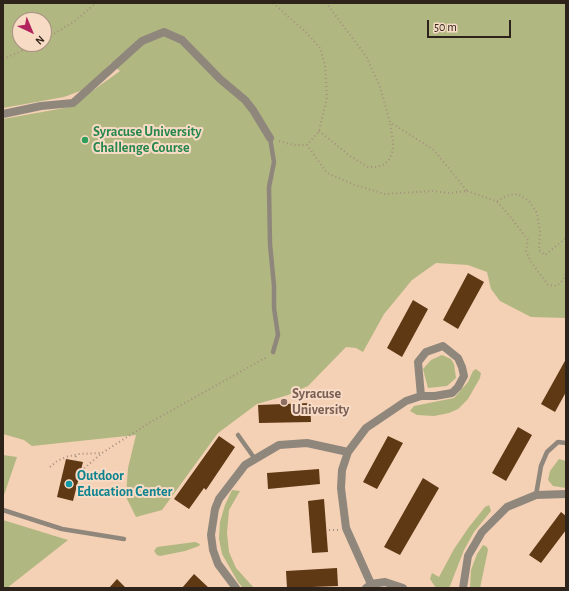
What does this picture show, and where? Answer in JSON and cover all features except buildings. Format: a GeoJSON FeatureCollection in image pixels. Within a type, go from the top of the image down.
{"type":"FeatureCollection","features":[{"type":"Feature","properties":{"kind":"street"},"geometry":{"type":"LineString","coordinates":[[3,114],[41,106],[73,103],[142,41],[164,32],[182,40],[220,79],[245,100],[270,138]]}},
{"type":"Feature","properties":{"kind":"street"},"geometry":{"type":"LineString","coordinates":[[403,588],[385,582],[369,586],[346,528],[341,488],[342,470],[348,452],[366,428],[406,401],[421,396],[435,396],[452,393],[458,387],[464,376],[458,358],[443,346],[426,352],[418,362],[421,396]]}},
{"type":"Feature","properties":{"kind":"street"},"geometry":{"type":"LineString","coordinates":[[236,588],[218,564],[213,550],[211,526],[219,499],[237,475],[255,459],[279,445],[307,443],[348,452]]}},
{"type":"Feature","properties":{"kind":"street"},"geometry":{"type":"LineString","coordinates":[[463,588],[468,556],[482,532],[508,507],[536,495],[566,494]]}},
{"type":"Feature","properties":{"kind":"lane"},"geometry":{"type":"LineString","coordinates":[[270,138],[274,162],[270,187],[270,244],[274,286],[274,308],[278,335],[273,352]]}},
{"type":"Feature","properties":{"kind":"lane"},"geometry":{"type":"LineString","coordinates":[[238,435],[255,459]]}},
{"type":"Feature","properties":{"kind":"lane"},"geometry":{"type":"LineString","coordinates":[[536,495],[541,466],[547,452],[558,442],[566,443]]}},
{"type":"Feature","properties":{"kind":"lane"},"geometry":{"type":"LineString","coordinates":[[3,510],[62,529],[124,539]]}},
{"type":"Feature","properties":{"kind":"path"},"geometry":{"type":"LineString","coordinates":[[52,35],[75,21],[96,3]]}},
{"type":"Feature","properties":{"kind":"path"},"geometry":{"type":"LineString","coordinates":[[270,138],[293,145],[307,145],[319,131],[327,98],[325,66],[320,48],[291,18],[273,3]]}},
{"type":"Feature","properties":{"kind":"path"},"geometry":{"type":"LineString","coordinates":[[319,131],[350,156],[368,167],[377,167],[385,164],[390,158],[393,150],[394,141],[380,87],[366,56],[326,3]]}},
{"type":"Feature","properties":{"kind":"path"},"geometry":{"type":"LineString","coordinates":[[3,59],[19,52]]}},
{"type":"Feature","properties":{"kind":"path"},"geometry":{"type":"LineString","coordinates":[[390,122],[434,150],[467,191]]}},
{"type":"Feature","properties":{"kind":"path"},"geometry":{"type":"LineString","coordinates":[[307,145],[327,173],[386,194],[433,191],[449,193],[467,191],[496,202],[509,215],[528,240],[526,251],[531,262],[548,285],[557,286],[564,280],[566,273]]}},
{"type":"Feature","properties":{"kind":"path"},"geometry":{"type":"LineString","coordinates":[[496,202],[509,195],[518,194],[529,201],[537,213],[540,232],[539,250],[545,255],[566,238]]}},
{"type":"Feature","properties":{"kind":"path"},"geometry":{"type":"LineString","coordinates":[[81,471],[102,453],[155,419],[273,352]]}},
{"type":"Feature","properties":{"kind":"path"},"geometry":{"type":"LineString","coordinates":[[50,467],[57,461],[76,455],[102,453]]}},
{"type":"Feature","properties":{"kind":"path"},"geometry":{"type":"LineString","coordinates":[[75,461],[76,455]]}},
{"type":"Feature","properties":{"kind":"shaded area","name":"Syracuse University"},"geometry":{"type":"Polygon","coordinates":[[[113,40],[566,216],[566,588],[3,588],[3,68],[113,40]]]}},
{"type":"Feature","properties":{"kind":"green space"},"geometry":{"type":"Polygon","coordinates":[[[3,3],[566,3],[566,318],[531,317],[500,301],[491,289],[487,272],[468,265],[436,263],[412,280],[384,314],[363,352],[356,348],[346,347],[308,386],[288,395],[257,404],[218,433],[162,510],[136,517],[126,497],[128,468],[136,435],[32,446],[24,440],[3,434],[3,119],[70,107],[120,71],[111,63],[88,88],[64,97],[3,108],[3,3]]]}},
{"type":"Feature","properties":{"kind":"green space"},"geometry":{"type":"Polygon","coordinates":[[[442,355],[451,359],[454,364],[456,378],[447,386],[428,388],[423,369],[431,360],[442,355]]]}},
{"type":"Feature","properties":{"kind":"green space"},"geometry":{"type":"Polygon","coordinates":[[[476,369],[481,373],[480,378],[468,399],[458,409],[449,413],[434,416],[417,415],[410,411],[414,406],[454,398],[468,382],[473,371],[476,369]]]}},
{"type":"Feature","properties":{"kind":"green space"},"geometry":{"type":"Polygon","coordinates":[[[3,455],[17,457],[3,498],[3,455]]]}},
{"type":"Feature","properties":{"kind":"green space"},"geometry":{"type":"Polygon","coordinates":[[[559,459],[566,461],[566,488],[553,486],[548,480],[550,471],[559,459]]]}},
{"type":"Feature","properties":{"kind":"green space"},"geometry":{"type":"Polygon","coordinates":[[[232,490],[240,491],[229,510],[227,533],[229,552],[236,568],[254,588],[243,588],[222,554],[219,539],[220,522],[225,505],[232,490]]]}},
{"type":"Feature","properties":{"kind":"green space"},"geometry":{"type":"Polygon","coordinates":[[[489,505],[491,511],[474,532],[464,550],[450,586],[447,588],[436,588],[430,579],[432,573],[439,577],[454,549],[469,527],[485,507],[489,505]]]}},
{"type":"Feature","properties":{"kind":"green space"},"geometry":{"type":"Polygon","coordinates":[[[3,520],[68,540],[7,588],[3,588],[3,520]]]}},
{"type":"Feature","properties":{"kind":"green space"},"geometry":{"type":"Polygon","coordinates":[[[195,542],[200,544],[199,546],[185,551],[160,556],[154,551],[157,547],[195,542]]]}},
{"type":"Feature","properties":{"kind":"green space"},"geometry":{"type":"Polygon","coordinates":[[[483,545],[487,547],[488,550],[480,588],[470,588],[471,570],[477,554],[483,545]]]}},
{"type":"Feature","properties":{"kind":"place","name":"Syracuse University Challenge Course"},"geometry":{"type":"Point","coordinates":[85,140]}},
{"type":"Feature","properties":{"kind":"place","name":"Syracuse University"},"geometry":{"type":"Point","coordinates":[284,402]}},
{"type":"Feature","properties":{"kind":"place","name":"Outdoor Education Center"},"geometry":{"type":"Point","coordinates":[69,484]}}]}
